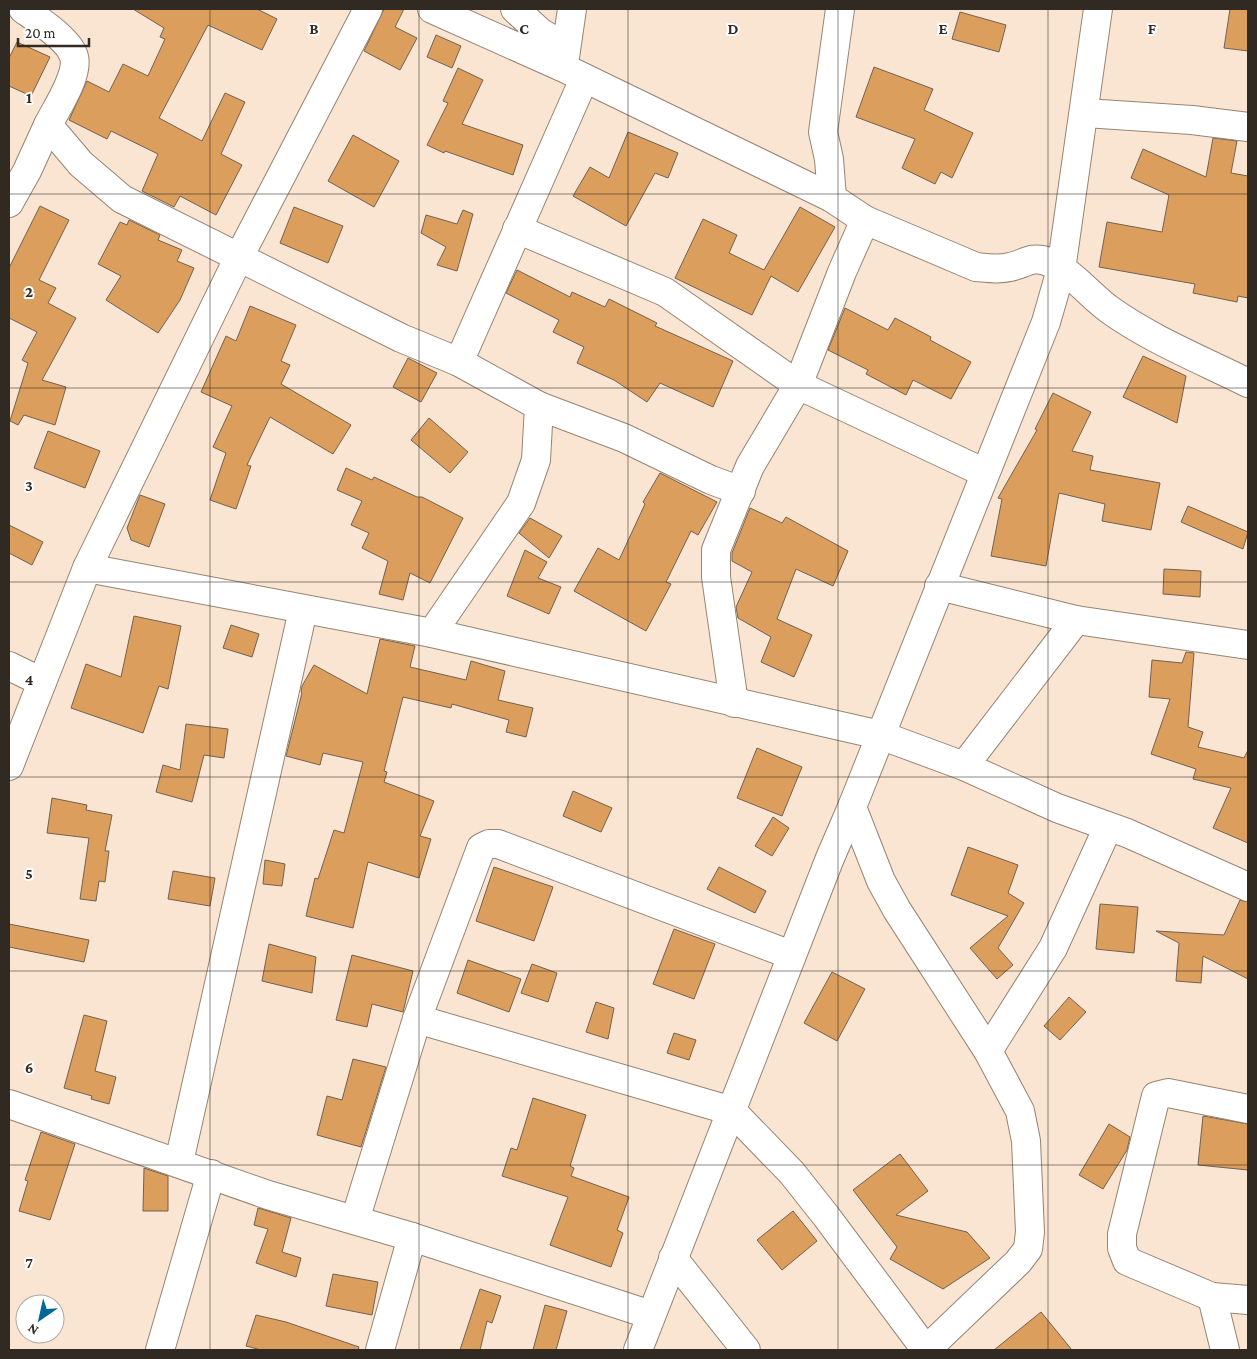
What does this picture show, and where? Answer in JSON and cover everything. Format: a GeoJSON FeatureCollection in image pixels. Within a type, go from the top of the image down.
{"type":"FeatureCollection","features":[{"type":"Feature","properties":{"kind":"street"},"geometry":{"type":"LineString","coordinates":[[9,203],[73,76],[74,57],[64,41],[23,9]]}},
{"type":"Feature","properties":{"kind":"street"},"geometry":{"type":"LineString","coordinates":[[9,766],[87,568],[238,259],[368,9]]}},
{"type":"Feature","properties":{"kind":"street"},"geometry":{"type":"LineString","coordinates":[[432,9],[571,64],[832,198],[865,220],[976,266],[995,270],[1012,267],[1033,258],[1047,262],[1061,270],[1110,310],[1145,331],[1248,383]]}},
{"type":"Feature","properties":{"kind":"street"},"geometry":{"type":"LineString","coordinates":[[515,9],[571,64]]}},
{"type":"Feature","properties":{"kind":"street"},"geometry":{"type":"LineString","coordinates":[[458,362],[517,229],[571,64],[572,9]]}},
{"type":"Feature","properties":{"kind":"street"},"geometry":{"type":"LineString","coordinates":[[832,198],[829,159],[823,132],[840,9]]}},
{"type":"Feature","properties":{"kind":"street"},"geometry":{"type":"LineString","coordinates":[[638,1350],[791,955],[852,808],[939,586],[1046,322],[1061,270],[1085,113],[1098,9]]}},
{"type":"Feature","properties":{"kind":"street"},"geometry":{"type":"LineString","coordinates":[[1085,113],[1192,120],[1248,127]]}},
{"type":"Feature","properties":{"kind":"street"},"geometry":{"type":"LineString","coordinates":[[48,125],[81,164],[122,199],[238,259],[401,338],[458,362],[539,406],[624,438],[710,480],[740,491]]}},
{"type":"Feature","properties":{"kind":"street"},"geometry":{"type":"LineString","coordinates":[[734,703],[716,577],[716,550],[750,466],[798,385],[842,272],[865,220]]}},
{"type":"Feature","properties":{"kind":"street"},"geometry":{"type":"LineString","coordinates":[[517,229],[666,292],[798,385],[985,473]]}},
{"type":"Feature","properties":{"kind":"street"},"geometry":{"type":"LineString","coordinates":[[432,634],[521,503],[536,460],[539,406]]}},
{"type":"Feature","properties":{"kind":"street"},"geometry":{"type":"LineString","coordinates":[[87,568],[432,634],[880,735],[964,766],[1057,808],[1108,827],[1248,888]]}},
{"type":"Feature","properties":{"kind":"street"},"geometry":{"type":"LineString","coordinates":[[939,586],[1076,620],[1248,645]]}},
{"type":"Feature","properties":{"kind":"street"},"geometry":{"type":"LineString","coordinates":[[179,1162],[303,610]]}},
{"type":"Feature","properties":{"kind":"street"},"geometry":{"type":"LineString","coordinates":[[964,766],[1076,620]]}},
{"type":"Feature","properties":{"kind":"street"},"geometry":{"type":"LineString","coordinates":[[9,666],[42,682]]}},
{"type":"Feature","properties":{"kind":"street"},"geometry":{"type":"LineString","coordinates":[[417,1019],[732,1111],[792,1173],[926,1350],[1018,1262],[1028,1249],[1030,1232],[1026,1141],[1020,1111],[988,1051],[897,910],[881,881],[852,808]]}},
{"type":"Feature","properties":{"kind":"street"},"geometry":{"type":"LineString","coordinates":[[988,1051],[1053,948],[1108,827]]}},
{"type":"Feature","properties":{"kind":"street"},"geometry":{"type":"LineString","coordinates":[[355,1220],[417,1019],[477,853],[481,848],[489,844],[498,844],[791,955]]}},
{"type":"Feature","properties":{"kind":"street"},"geometry":{"type":"LineString","coordinates":[[1248,1108],[1168,1093],[1156,1096],[1122,1234],[1122,1248],[1127,1261],[1212,1297],[1248,1300]]}},
{"type":"Feature","properties":{"kind":"street"},"geometry":{"type":"LineString","coordinates":[[9,1104],[179,1162],[268,1195],[412,1237],[652,1315]]}},
{"type":"Feature","properties":{"kind":"street"},"geometry":{"type":"LineString","coordinates":[[160,1350],[211,1174]]}},
{"type":"Feature","properties":{"kind":"street"},"geometry":{"type":"LineString","coordinates":[[380,1350],[412,1237]]}},
{"type":"Feature","properties":{"kind":"street"},"geometry":{"type":"LineString","coordinates":[[674,1258],[746,1350]]}},
{"type":"Feature","properties":{"kind":"street"},"geometry":{"type":"LineString","coordinates":[[1212,1297],[1225,1350]]}},
{"type":"Feature","properties":{"kind":"building"},"geometry":{"type":"Polygon","coordinates":[[[133,9],[257,9],[277,19],[262,50],[208,25],[159,118],[202,141],[225,93],[245,102],[221,154],[242,165],[216,215],[180,196],[174,207],[142,191],[158,154],[111,131],[107,139],[69,120],[87,81],[109,92],[123,64],[148,76],[165,39],[160,37],[164,28],[133,9]]]}},
{"type":"Feature","properties":{"kind":"building"},"geometry":{"type":"Polygon","coordinates":[[[384,9],[404,9],[395,27],[417,38],[400,70],[364,51],[384,9]]]}},
{"type":"Feature","properties":{"kind":"building"},"geometry":{"type":"Polygon","coordinates":[[[1230,9],[1248,9],[1248,51],[1224,48],[1230,9]]]}},
{"type":"Feature","properties":{"kind":"building"},"geometry":{"type":"Polygon","coordinates":[[[960,12],[1006,25],[999,52],[952,39],[960,12]]]}},
{"type":"Feature","properties":{"kind":"building"},"geometry":{"type":"Polygon","coordinates":[[[436,35],[461,46],[452,68],[427,57],[436,35]]]}},
{"type":"Feature","properties":{"kind":"building"},"geometry":{"type":"Polygon","coordinates":[[[17,42],[50,57],[31,96],[9,86],[9,58],[17,42]]]}},
{"type":"Feature","properties":{"kind":"building"},"geometry":{"type":"Polygon","coordinates":[[[874,67],[933,89],[924,110],[973,133],[952,178],[941,172],[935,184],[902,168],[915,139],[856,117],[874,67]]]}},
{"type":"Feature","properties":{"kind":"building"},"geometry":{"type":"Polygon","coordinates":[[[458,68],[483,80],[462,124],[523,145],[513,175],[445,151],[444,153],[427,145],[448,103],[443,101],[458,68]]]}},
{"type":"Feature","properties":{"kind":"building"},"geometry":{"type":"Polygon","coordinates":[[[628,132],[678,153],[668,178],[655,173],[626,226],[573,196],[590,167],[609,178],[628,132]]]}},
{"type":"Feature","properties":{"kind":"building"},"geometry":{"type":"Polygon","coordinates":[[[353,135],[399,161],[374,207],[328,181],[353,135]]]}},
{"type":"Feature","properties":{"kind":"building"},"geometry":{"type":"Polygon","coordinates":[[[1213,138],[1237,141],[1231,173],[1248,176],[1248,298],[1238,296],[1237,302],[1193,293],[1195,284],[1099,267],[1107,222],[1162,232],[1169,195],[1131,178],[1143,149],[1206,177],[1213,138]]]}},
{"type":"Feature","properties":{"kind":"building"},"geometry":{"type":"Polygon","coordinates":[[[40,206],[69,220],[39,280],[56,288],[48,303],[76,318],[42,380],[66,387],[55,425],[24,415],[18,425],[10,421],[28,363],[22,360],[37,332],[9,318],[9,268],[40,206]]]}},
{"type":"Feature","properties":{"kind":"building"},"geometry":{"type":"Polygon","coordinates":[[[294,207],[343,226],[328,263],[280,243],[294,207]]]}},
{"type":"Feature","properties":{"kind":"building"},"geometry":{"type":"Polygon","coordinates":[[[800,207],[835,227],[798,292],[771,276],[752,315],[675,278],[703,219],[737,235],[729,253],[764,270],[800,207]]]}},
{"type":"Feature","properties":{"kind":"building"},"geometry":{"type":"Polygon","coordinates":[[[463,210],[473,214],[457,271],[437,265],[446,247],[421,233],[426,215],[457,224],[463,210]]]}},
{"type":"Feature","properties":{"kind":"building"},"geometry":{"type":"Polygon","coordinates":[[[129,220],[160,235],[158,240],[182,250],[177,261],[194,268],[180,300],[158,333],[106,300],[121,276],[98,264],[120,222],[127,225],[129,220]]]}},
{"type":"Feature","properties":{"kind":"building"},"geometry":{"type":"Polygon","coordinates":[[[517,270],[570,297],[572,292],[605,307],[609,299],[657,323],[655,326],[733,361],[713,407],[660,383],[647,402],[614,380],[577,363],[584,347],[553,332],[559,320],[506,293],[517,270]]]}},
{"type":"Feature","properties":{"kind":"building"},"geometry":{"type":"Polygon","coordinates":[[[250,306],[296,325],[281,361],[290,365],[281,384],[351,425],[333,454],[270,417],[247,465],[251,466],[236,509],[210,500],[226,453],[213,447],[232,406],[201,392],[226,336],[236,341],[250,306]]]}},
{"type":"Feature","properties":{"kind":"building"},"geometry":{"type":"Polygon","coordinates":[[[845,308],[888,330],[895,318],[931,337],[930,340],[971,362],[951,399],[913,380],[906,395],[866,374],[868,370],[828,350],[845,308]]]}},
{"type":"Feature","properties":{"kind":"building"},"geometry":{"type":"Polygon","coordinates":[[[1143,356],[1186,376],[1177,423],[1123,397],[1143,356]]]}},
{"type":"Feature","properties":{"kind":"building"},"geometry":{"type":"Polygon","coordinates":[[[408,358],[437,373],[421,402],[393,387],[408,358]]]}},
{"type":"Feature","properties":{"kind":"building"},"geometry":{"type":"Polygon","coordinates":[[[1053,393],[1091,412],[1072,451],[1093,456],[1090,470],[1160,483],[1151,530],[1102,521],[1105,504],[1059,493],[1046,566],[991,556],[1002,499],[998,498],[1037,430],[1035,429],[1053,393]]]}},
{"type":"Feature","properties":{"kind":"building"},"geometry":{"type":"Polygon","coordinates":[[[429,418],[468,452],[450,473],[411,440],[429,418]]]}},
{"type":"Feature","properties":{"kind":"building"},"geometry":{"type":"Polygon","coordinates":[[[48,431],[100,451],[85,488],[34,468],[48,431]]]}},
{"type":"Feature","properties":{"kind":"building"},"geometry":{"type":"Polygon","coordinates":[[[346,468],[372,480],[374,477],[417,497],[422,497],[463,518],[430,583],[410,573],[403,600],[379,594],[388,561],[362,548],[369,533],[351,525],[362,501],[337,490],[346,468]]]}},
{"type":"Feature","properties":{"kind":"building"},"geometry":{"type":"Polygon","coordinates":[[[660,473],[717,502],[698,535],[691,531],[666,582],[671,584],[646,631],[574,591],[598,548],[619,560],[645,504],[643,502],[660,473]]]}},
{"type":"Feature","properties":{"kind":"building"},"geometry":{"type":"Polygon","coordinates":[[[140,495],[165,504],[149,547],[131,540],[127,528],[140,495]]]}},
{"type":"Feature","properties":{"kind":"building"},"geometry":{"type":"Polygon","coordinates":[[[1188,506],[1248,532],[1243,549],[1181,522],[1188,506]]]}},
{"type":"Feature","properties":{"kind":"building"},"geometry":{"type":"Polygon","coordinates":[[[750,508],[782,523],[786,517],[848,551],[833,586],[796,569],[777,619],[812,635],[794,677],[761,662],[771,637],[738,618],[736,607],[752,572],[732,561],[732,553],[750,508]]]}},
{"type":"Feature","properties":{"kind":"building"},"geometry":{"type":"Polygon","coordinates":[[[530,518],[562,536],[549,558],[519,533],[530,518]]]}},
{"type":"Feature","properties":{"kind":"building"},"geometry":{"type":"Polygon","coordinates":[[[9,525],[43,542],[32,565],[9,553],[9,525]]]}},
{"type":"Feature","properties":{"kind":"building"},"geometry":{"type":"Polygon","coordinates":[[[525,550],[547,562],[538,578],[561,587],[549,614],[507,596],[525,550]]]}},
{"type":"Feature","properties":{"kind":"building"},"geometry":{"type":"Polygon","coordinates":[[[1164,569],[1201,571],[1200,597],[1163,594],[1164,569]]]}},
{"type":"Feature","properties":{"kind":"building"},"geometry":{"type":"Polygon","coordinates":[[[134,616],[181,626],[168,689],[159,686],[143,733],[71,708],[86,664],[121,677],[134,616]]]}},
{"type":"Feature","properties":{"kind":"building"},"geometry":{"type":"Polygon","coordinates":[[[231,625],[259,634],[252,657],[223,648],[231,625]]]}},
{"type":"Feature","properties":{"kind":"building"},"geometry":{"type":"Polygon","coordinates":[[[380,639],[415,646],[410,667],[466,680],[471,661],[505,671],[498,700],[533,708],[526,737],[506,732],[509,720],[452,704],[451,708],[403,697],[384,771],[387,772],[384,782],[434,801],[420,836],[431,839],[419,878],[368,862],[353,928],[306,916],[315,878],[318,879],[334,830],[344,833],[363,762],[323,753],[320,765],[286,756],[302,693],[302,686],[314,665],[367,694],[380,639]]]}},
{"type":"Feature","properties":{"kind":"building"},"geometry":{"type":"Polygon","coordinates":[[[1186,652],[1194,653],[1188,727],[1203,732],[1198,747],[1244,758],[1248,750],[1248,843],[1213,828],[1231,788],[1193,779],[1196,769],[1151,754],[1170,699],[1149,697],[1152,660],[1182,663],[1186,652]]]}},
{"type":"Feature","properties":{"kind":"building"},"geometry":{"type":"Polygon","coordinates":[[[186,724],[228,729],[224,758],[204,755],[192,802],[156,792],[163,765],[180,770],[186,724]]]}},
{"type":"Feature","properties":{"kind":"building"},"geometry":{"type":"Polygon","coordinates":[[[757,748],[802,767],[782,816],[737,798],[757,748]]]}},
{"type":"Feature","properties":{"kind":"building"},"geometry":{"type":"Polygon","coordinates":[[[573,791],[612,808],[601,832],[563,816],[573,791]]]}},
{"type":"Feature","properties":{"kind":"building"},"geometry":{"type":"Polygon","coordinates":[[[52,798],[87,805],[86,810],[112,815],[105,851],[109,851],[105,882],[99,881],[96,901],[80,899],[89,838],[47,833],[52,798]]]}},
{"type":"Feature","properties":{"kind":"building"},"geometry":{"type":"Polygon","coordinates":[[[773,817],[789,828],[772,856],[755,846],[773,817]]]}},
{"type":"Feature","properties":{"kind":"building"},"geometry":{"type":"Polygon","coordinates":[[[968,847],[1018,865],[1008,893],[1024,903],[998,948],[1013,965],[997,979],[970,948],[1008,916],[951,895],[968,847]]]}},
{"type":"Feature","properties":{"kind":"building"},"geometry":{"type":"Polygon","coordinates":[[[265,860],[285,864],[282,886],[263,884],[265,860]]]}},
{"type":"Feature","properties":{"kind":"building"},"geometry":{"type":"Polygon","coordinates":[[[494,867],[553,887],[534,941],[476,921],[494,867]]]}},
{"type":"Feature","properties":{"kind":"building"},"geometry":{"type":"Polygon","coordinates":[[[719,867],[766,891],[755,913],[707,889],[719,867]]]}},
{"type":"Feature","properties":{"kind":"building"},"geometry":{"type":"Polygon","coordinates":[[[173,871],[215,878],[210,906],[168,899],[173,871]]]}},
{"type":"Feature","properties":{"kind":"building"},"geometry":{"type":"Polygon","coordinates":[[[1240,900],[1248,902],[1248,979],[1203,956],[1201,983],[1176,981],[1179,943],[1156,931],[1224,935],[1240,900]]]}},
{"type":"Feature","properties":{"kind":"building"},"geometry":{"type":"Polygon","coordinates":[[[1100,904],[1138,907],[1134,953],[1096,949],[1100,904]]]}},
{"type":"Feature","properties":{"kind":"building"},"geometry":{"type":"Polygon","coordinates":[[[9,924],[89,940],[84,962],[9,947],[9,924]]]}},
{"type":"Feature","properties":{"kind":"building"},"geometry":{"type":"Polygon","coordinates":[[[674,929],[715,944],[694,999],[653,984],[674,929]]]}},
{"type":"Feature","properties":{"kind":"building"},"geometry":{"type":"Polygon","coordinates":[[[269,944],[316,957],[312,993],[262,981],[269,944]]]}},
{"type":"Feature","properties":{"kind":"building"},"geometry":{"type":"Polygon","coordinates":[[[352,955],[413,971],[403,1012],[372,1004],[367,1027],[336,1020],[352,955]]]}},
{"type":"Feature","properties":{"kind":"building"},"geometry":{"type":"Polygon","coordinates":[[[468,960],[521,979],[509,1012],[457,993],[468,960]]]}},
{"type":"Feature","properties":{"kind":"building"},"geometry":{"type":"Polygon","coordinates":[[[532,964],[557,973],[548,1002],[521,993],[532,964]]]}},
{"type":"Feature","properties":{"kind":"building"},"geometry":{"type":"Polygon","coordinates":[[[832,972],[865,989],[837,1041],[804,1023],[832,972]]]}},
{"type":"Feature","properties":{"kind":"building"},"geometry":{"type":"Polygon","coordinates":[[[1069,997],[1086,1012],[1060,1040],[1044,1026],[1069,997]]]}},
{"type":"Feature","properties":{"kind":"building"},"geometry":{"type":"Polygon","coordinates":[[[596,1002],[614,1008],[608,1039],[586,1032],[596,1002]]]}},
{"type":"Feature","properties":{"kind":"building"},"geometry":{"type":"Polygon","coordinates":[[[84,1015],[107,1021],[95,1071],[116,1077],[109,1104],[91,1099],[92,1096],[64,1088],[84,1015]]]}},
{"type":"Feature","properties":{"kind":"building"},"geometry":{"type":"Polygon","coordinates":[[[674,1033],[696,1040],[689,1060],[667,1053],[674,1033]]]}},
{"type":"Feature","properties":{"kind":"building"},"geometry":{"type":"Polygon","coordinates":[[[353,1059],[386,1067],[361,1147],[317,1135],[327,1096],[342,1100],[353,1059]]]}},
{"type":"Feature","properties":{"kind":"building"},"geometry":{"type":"Polygon","coordinates":[[[533,1098],[586,1115],[570,1166],[574,1168],[571,1176],[629,1197],[617,1230],[623,1233],[611,1267],[550,1245],[568,1197],[502,1176],[511,1148],[517,1150],[533,1098]]]}},
{"type":"Feature","properties":{"kind":"building"},"geometry":{"type":"Polygon","coordinates":[[[1203,1116],[1248,1124],[1248,1170],[1198,1165],[1203,1116]]]}},
{"type":"Feature","properties":{"kind":"building"},"geometry":{"type":"Polygon","coordinates":[[[1109,1124],[1130,1137],[1127,1150],[1103,1189],[1079,1175],[1109,1124]]]}},
{"type":"Feature","properties":{"kind":"building"},"geometry":{"type":"Polygon","coordinates":[[[41,1132],[75,1144],[50,1220],[19,1211],[28,1181],[25,1180],[41,1132]]]}},
{"type":"Feature","properties":{"kind":"building"},"geometry":{"type":"Polygon","coordinates":[[[900,1154],[928,1191],[896,1215],[967,1232],[990,1258],[943,1289],[890,1259],[897,1247],[853,1190],[900,1154]]]}},
{"type":"Feature","properties":{"kind":"building"},"geometry":{"type":"Polygon","coordinates":[[[144,1168],[168,1176],[168,1211],[143,1211],[144,1168]]]}},
{"type":"Feature","properties":{"kind":"building"},"geometry":{"type":"Polygon","coordinates":[[[258,1208],[291,1218],[282,1252],[301,1258],[296,1277],[256,1263],[268,1229],[254,1225],[258,1208]]]}},
{"type":"Feature","properties":{"kind":"building"},"geometry":{"type":"Polygon","coordinates":[[[793,1211],[817,1241],[782,1270],[757,1240],[793,1211]]]}},
{"type":"Feature","properties":{"kind":"building"},"geometry":{"type":"Polygon","coordinates":[[[333,1274],[378,1282],[372,1315],[326,1306],[333,1274]]]}},
{"type":"Feature","properties":{"kind":"building"},"geometry":{"type":"Polygon","coordinates":[[[480,1289],[501,1296],[492,1323],[487,1321],[480,1350],[460,1350],[480,1289]]]}},
{"type":"Feature","properties":{"kind":"building"},"geometry":{"type":"Polygon","coordinates":[[[545,1305],[567,1311],[556,1350],[533,1350],[545,1305]]]}},
{"type":"Feature","properties":{"kind":"building"},"geometry":{"type":"Polygon","coordinates":[[[1041,1312],[1072,1350],[994,1350],[1041,1312]]]}},
{"type":"Feature","properties":{"kind":"building"},"geometry":{"type":"Polygon","coordinates":[[[256,1315],[286,1322],[359,1347],[358,1350],[261,1350],[246,1346],[256,1315]]]}}]}
